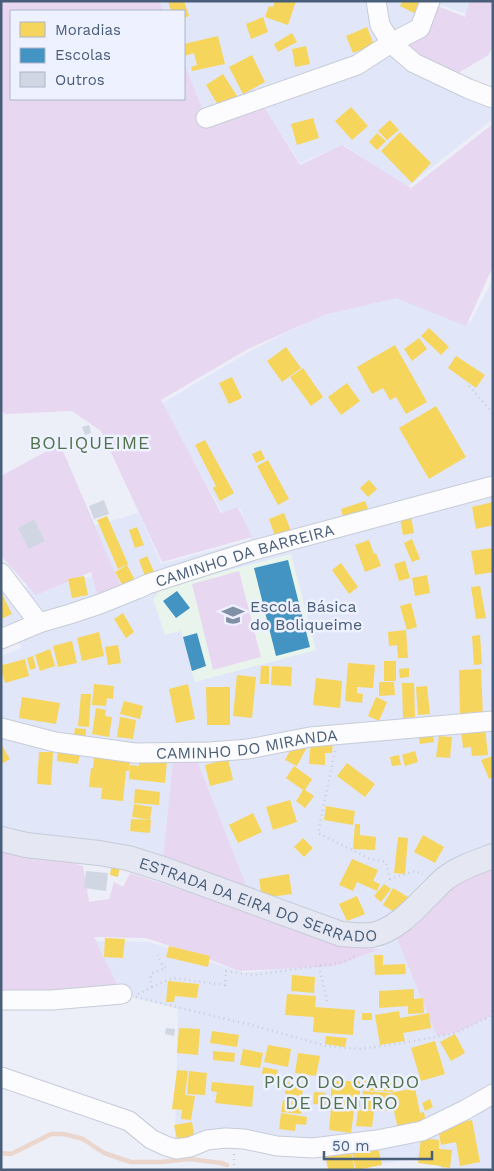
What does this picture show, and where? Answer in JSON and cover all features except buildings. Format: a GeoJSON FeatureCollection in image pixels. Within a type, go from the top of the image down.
{"type":"FeatureCollection","features":[{"type":"Feature","properties":{"kind":"main road","name":"ESTRADA DA EIRA DO SERRADO"},"geometry":{"type":"LineString","coordinates":[[1,838],[26,845],[128,858],[341,934],[372,935],[384,931],[401,921],[446,878],[464,866],[493,856]]}},
{"type":"Feature","properties":{"kind":"street"},"geometry":{"type":"LineString","coordinates":[[376,1],[380,25],[391,43],[414,63],[468,89],[493,98]]}},
{"type":"Feature","properties":{"kind":"street"},"geometry":{"type":"LineString","coordinates":[[206,118],[357,66],[391,43],[420,28],[430,1]]}},
{"type":"Feature","properties":{"kind":"street","name":"CAMINHO DA BARREIRA"},"geometry":{"type":"LineString","coordinates":[[1,639],[38,622],[100,604],[148,584],[254,550],[493,486]]}},
{"type":"Feature","properties":{"kind":"street"},"geometry":{"type":"LineString","coordinates":[[1,574],[38,622]]}},
{"type":"Feature","properties":{"kind":"street","name":"CAMINHO DO MIRANDA"},"geometry":{"type":"LineString","coordinates":[[1,728],[55,742],[135,753],[210,752],[248,749],[310,737],[493,721]]}},
{"type":"Feature","properties":{"kind":"street"},"geometry":{"type":"LineString","coordinates":[[1,1000],[52,1000],[128,995]]}},
{"type":"Feature","properties":{"kind":"street"},"geometry":{"type":"LineString","coordinates":[[1,1077],[129,1121],[150,1139],[176,1149],[190,1147],[207,1140],[226,1138],[244,1138],[277,1146],[313,1148],[377,1140],[422,1131],[493,1094]]}},
{"type":"Feature","properties":{"kind":"path"},"geometry":{"type":"LineString","coordinates":[[469,386],[493,414]]}},
{"type":"Feature","properties":{"kind":"path"},"geometry":{"type":"LineString","coordinates":[[338,734],[318,833],[370,859],[386,862],[390,879],[414,871],[441,883]]}},
{"type":"Feature","properties":{"kind":"path"},"geometry":{"type":"LineString","coordinates":[[128,995],[173,978],[225,985],[226,971],[254,975],[344,962],[360,954]]}},
{"type":"Feature","properties":{"kind":"path"},"geometry":{"type":"LineString","coordinates":[[152,987],[150,979],[152,973],[166,968],[157,955]]}},
{"type":"Feature","properties":{"kind":"path"},"geometry":{"type":"LineString","coordinates":[[319,966],[328,1005]]}},
{"type":"Feature","properties":{"kind":"path"},"geometry":{"type":"LineString","coordinates":[[128,995],[255,1026],[326,1046],[360,1049],[403,1043],[455,1032],[489,1017],[493,1011]]}},
{"type":"Feature","properties":{"kind":"shaded area"},"geometry":{"type":"Polygon","coordinates":[[[1,1],[159,1],[163,10],[10,10],[10,100],[185,100],[185,66],[206,118],[259,99],[300,165],[342,145],[411,188],[493,124],[493,266],[466,326],[396,298],[324,315],[248,349],[161,400],[221,513],[238,507],[252,537],[162,562],[101,431],[72,411],[6,414],[1,411],[1,1]]]}},
{"type":"Feature","properties":{"kind":"shaded area"},"geometry":{"type":"Polygon","coordinates":[[[158,1],[472,1],[468,14],[432,3],[394,41],[493,102],[493,119],[407,187],[344,145],[300,163],[260,102],[206,119],[185,66],[185,10],[162,10],[158,1]]]}},
{"type":"Feature","properties":{"kind":"shaded area"},"geometry":{"type":"Polygon","coordinates":[[[470,1],[493,1],[493,48],[487,56],[448,79],[391,43],[420,28],[430,3],[465,17],[470,1]]]}},
{"type":"Feature","properties":{"kind":"shaded area"},"geometry":{"type":"Polygon","coordinates":[[[493,279],[493,1170],[442,1170],[428,1156],[347,1170],[331,1170],[310,1143],[175,1144],[178,1009],[98,988],[93,941],[149,942],[244,973],[332,962],[385,947],[253,937],[139,870],[1,843],[1,656],[22,648],[1,625],[1,582],[44,589],[112,571],[89,527],[139,513],[161,564],[251,540],[240,508],[224,515],[161,404],[250,351],[320,316],[397,297],[470,323],[493,279]]]}},
{"type":"Feature","properties":{"kind":"shaded area"},"geometry":{"type":"Polygon","coordinates":[[[60,444],[124,594],[100,604],[91,572],[36,595],[1,556],[1,476],[60,444]]]}},
{"type":"Feature","properties":{"kind":"shaded area","name":"Escola Básica do Boliqueime"},"geometry":{"type":"Polygon","coordinates":[[[291,554],[316,650],[195,682],[181,631],[165,635],[153,599],[160,591],[173,585],[291,554]]]}},
{"type":"Feature","properties":{"kind":"shaded area"},"geometry":{"type":"Polygon","coordinates":[[[239,571],[261,657],[213,670],[192,584],[239,571]]]}},
{"type":"Feature","properties":{"kind":"shaded area"},"geometry":{"type":"Polygon","coordinates":[[[173,763],[198,763],[248,890],[163,858],[173,763]]]}},
{"type":"Feature","properties":{"kind":"shaded area"},"geometry":{"type":"Polygon","coordinates":[[[1,841],[83,866],[89,902],[109,899],[114,882],[123,887],[130,873],[350,946],[380,949],[335,966],[239,971],[146,938],[94,937],[122,994],[1,998],[1,841]]]}},
{"type":"Feature","properties":{"kind":"shaded area"},"geometry":{"type":"Polygon","coordinates":[[[493,866],[493,1011],[489,1017],[455,1033],[437,1036],[396,936],[442,898],[446,891],[467,876],[493,866]]]}},
{"type":"Feature","properties":{"kind":"waterway"},"geometry":{"type":"LineString","coordinates":[[1,1153],[11,1154],[51,1134],[64,1134],[83,1139],[104,1153],[131,1162],[161,1162],[189,1159],[227,1165]]}},
{"type":"Feature","properties":{"kind":"place","name":"Escola Básica do Boliqueime"},"geometry":{"type":"Point","coordinates":[233,615]}},
{"type":"Feature","properties":{"kind":"district","name":"BOLIQUEIME"},"geometry":{"type":"Point","coordinates":[90,443]}},
{"type":"Feature","properties":{"kind":"district","name":"PICO DO CARDO DE DENTRO"},"geometry":{"type":"Point","coordinates":[342,1092]}}]}
